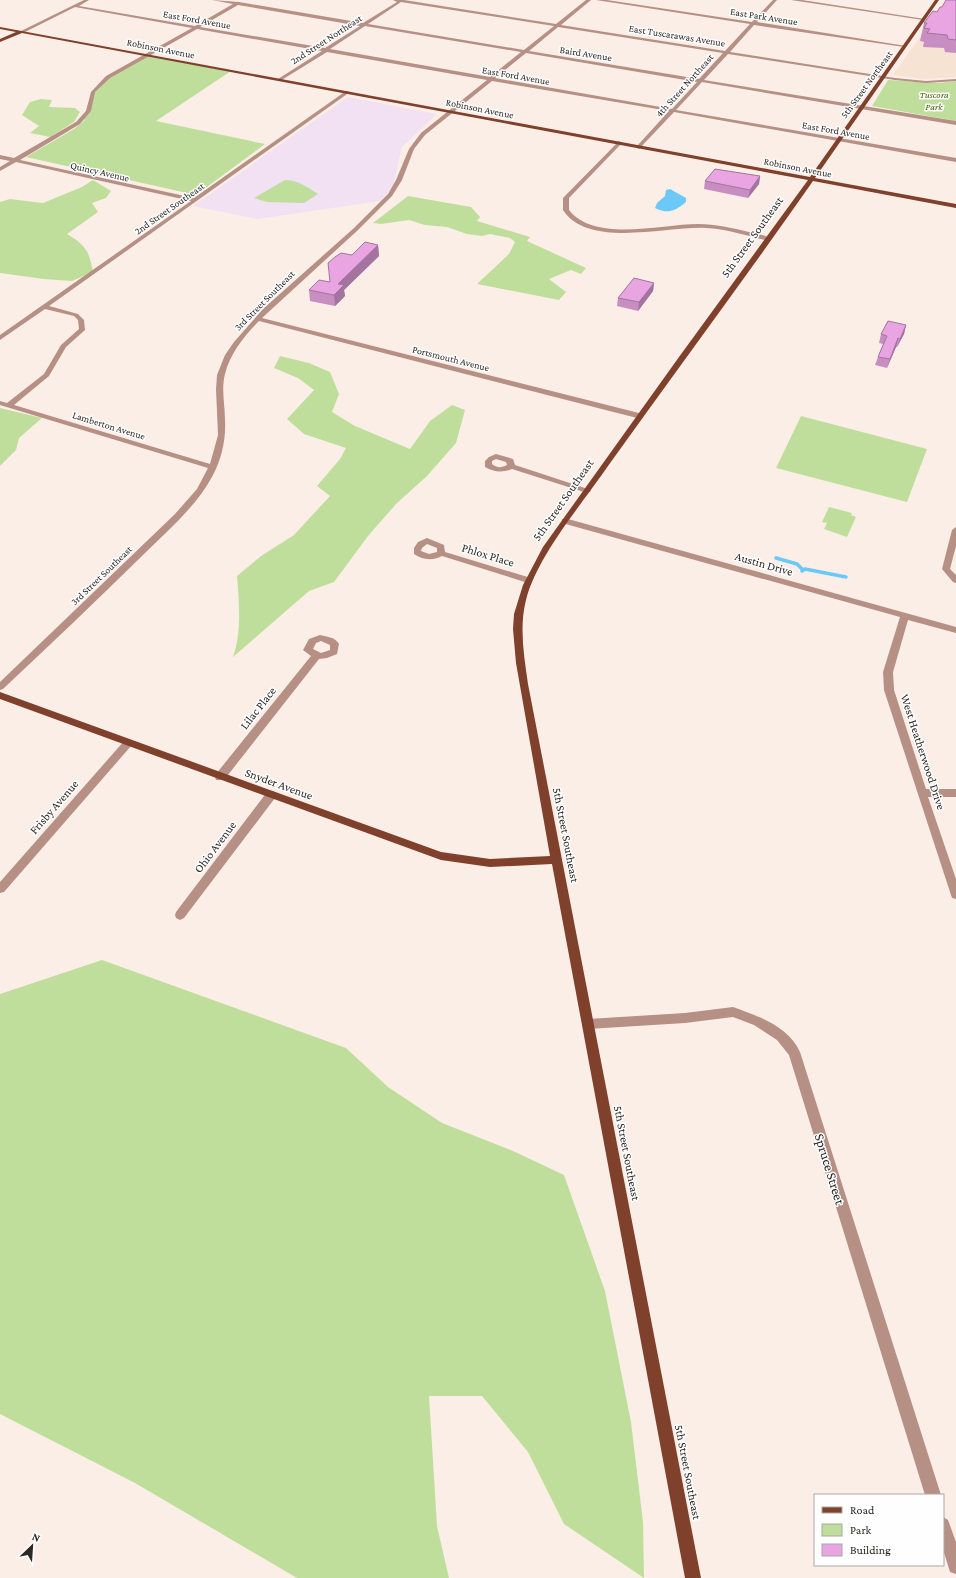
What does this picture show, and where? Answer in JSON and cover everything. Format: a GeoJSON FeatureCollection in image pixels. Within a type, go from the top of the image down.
{"type":"FeatureCollection","features":[{"type":"Feature","properties":{"kind":"main road","name":"5th Street Northeast"},"geometry":{"type":"LineString","coordinates":[[810,178],[937,0]]}},
{"type":"Feature","properties":{"kind":"main road","name":"Robinson Avenue"},"geometry":{"type":"LineString","coordinates":[[0,28],[956,206]]}},
{"type":"Feature","properties":{"kind":"main road"},"geometry":{"type":"LineString","coordinates":[[0,41],[21,32]]}},
{"type":"Feature","properties":{"kind":"main road","name":"5th Street Southeast"},"geometry":{"type":"LineString","coordinates":[[693,1578],[523,684],[517,639],[518,611],[528,580],[546,549],[640,416],[769,239],[810,178]]}},
{"type":"Feature","properties":{"kind":"main road","name":"Snyder Avenue"},"geometry":{"type":"LineString","coordinates":[[0,695],[220,777],[441,856],[490,863],[556,860]]}},
{"type":"Feature","properties":{"kind":"street"},"geometry":{"type":"LineString","coordinates":[[21,32],[87,0]]}},
{"type":"Feature","properties":{"kind":"street","name":"Baird Avenue"},"geometry":{"type":"LineString","coordinates":[[214,0],[956,123]]}},
{"type":"Feature","properties":{"kind":"street"},"geometry":{"type":"LineString","coordinates":[[0,169],[78,123],[88,111],[93,92],[103,81],[245,0]]}},
{"type":"Feature","properties":{"kind":"street","name":"East Tuscarawas Avenue"},"geometry":{"type":"LineString","coordinates":[[395,0],[882,77],[917,81],[956,80]]}},
{"type":"Feature","properties":{"kind":"street","name":"2nd Street Northeast"},"geometry":{"type":"LineString","coordinates":[[280,80],[401,0]]}},
{"type":"Feature","properties":{"kind":"street","name":"3rd Street Southeast"},"geometry":{"type":"LineString","coordinates":[[0,686],[113,580],[199,491],[220,449],[222,435],[219,388],[223,368],[239,341],[258,319],[390,195],[399,182],[407,154],[423,134],[589,0]]}},
{"type":"Feature","properties":{"kind":"street","name":"East Park Avenue"},"geometry":{"type":"LineString","coordinates":[[598,0],[904,46]]}},
{"type":"Feature","properties":{"kind":"street","name":"4th Street Northeast"},"geometry":{"type":"LineString","coordinates":[[639,147],[775,0]]}},
{"type":"Feature","properties":{"kind":"street"},"geometry":{"type":"LineString","coordinates":[[793,0],[923,19]]}},
{"type":"Feature","properties":{"kind":"street","name":"East Ford Avenue"},"geometry":{"type":"LineString","coordinates":[[74,6],[956,160]]}},
{"type":"Feature","properties":{"kind":"street","name":"2nd Street Southeast"},"geometry":{"type":"LineString","coordinates":[[0,338],[348,92]]}},
{"type":"Feature","properties":{"kind":"street"},"geometry":{"type":"LineString","coordinates":[[619,143],[566,198],[564,204],[566,210],[579,221],[599,229],[623,232],[635,232],[678,226],[702,226],[769,239]]}},
{"type":"Feature","properties":{"kind":"street","name":"Quincy Avenue"},"geometry":{"type":"LineString","coordinates":[[0,157],[196,200]]}},
{"type":"Feature","properties":{"kind":"street"},"geometry":{"type":"LineString","coordinates":[[8,406],[47,374],[63,346],[82,330],[81,320],[76,315],[43,307]]}},
{"type":"Feature","properties":{"kind":"street","name":"Portsmouth Avenue"},"geometry":{"type":"LineString","coordinates":[[258,319],[640,416]]}},
{"type":"Feature","properties":{"kind":"street","name":"Lamberton Avenue"},"geometry":{"type":"LineString","coordinates":[[0,403],[212,466]]}},
{"type":"Feature","properties":{"kind":"street"},"geometry":{"type":"LineString","coordinates":[[511,466],[587,490]]}},
{"type":"Feature","properties":{"kind":"street","name":"Austin Drive"},"geometry":{"type":"LineString","coordinates":[[565,521],[956,630]]}},
{"type":"Feature","properties":{"kind":"street"},"geometry":{"type":"LineString","coordinates":[[956,530],[946,569],[956,580]]}},
{"type":"Feature","properties":{"kind":"street","name":"Phlox Place"},"geometry":{"type":"LineString","coordinates":[[441,553],[528,580]]}},
{"type":"Feature","properties":{"kind":"street","name":"West Heatherwood Drive"},"geometry":{"type":"LineString","coordinates":[[905,616],[890,664],[888,683],[895,712],[956,895]]}},
{"type":"Feature","properties":{"kind":"street","name":"Lilac Place"},"geometry":{"type":"LineString","coordinates":[[220,777],[316,656]]}},
{"type":"Feature","properties":{"kind":"street","name":"Frisby Avenue"},"geometry":{"type":"LineString","coordinates":[[0,889],[128,743]]}},
{"type":"Feature","properties":{"kind":"street"},"geometry":{"type":"LineString","coordinates":[[922,793],[956,793]]}},
{"type":"Feature","properties":{"kind":"street","name":"Ohio Avenue"},"geometry":{"type":"LineString","coordinates":[[180,915],[271,795]]}},
{"type":"Feature","properties":{"kind":"street","name":"Spruce Street"},"geometry":{"type":"LineString","coordinates":[[588,1024],[685,1018],[733,1012],[758,1021],[781,1036],[794,1052],[933,1494]]}},
{"type":"Feature","properties":{"kind":"street"},"geometry":{"type":"LineString","coordinates":[[944,1528],[956,1566]]}},
{"type":"Feature","properties":{"kind":"shaded area"},"geometry":{"type":"Polygon","coordinates":[[[946,0],[956,0],[956,77],[924,79],[893,75],[946,0]]]}},
{"type":"Feature","properties":{"kind":"shaded area"},"geometry":{"type":"Polygon","coordinates":[[[348,97],[437,114],[402,147],[393,187],[380,201],[257,219],[193,206],[348,97]]]}},
{"type":"Feature","properties":{"kind":"green space"},"geometry":{"type":"Polygon","coordinates":[[[147,55],[231,71],[156,121],[265,144],[196,195],[26,157],[74,129],[85,120],[83,118],[93,92],[103,81],[147,55]]]}},
{"type":"Feature","properties":{"kind":"green space","name":"Tuscora Park"},"geometry":{"type":"Polygon","coordinates":[[[888,80],[938,83],[956,81],[956,121],[872,106],[888,80]]]}},
{"type":"Feature","properties":{"kind":"green space"},"geometry":{"type":"Polygon","coordinates":[[[41,99],[52,100],[49,107],[75,108],[80,112],[74,122],[50,137],[30,133],[39,126],[22,115],[30,102],[41,99]]]}},
{"type":"Feature","properties":{"kind":"green space"},"geometry":{"type":"Polygon","coordinates":[[[93,180],[111,191],[106,198],[92,203],[98,212],[67,234],[78,241],[88,253],[93,272],[72,281],[0,273],[0,202],[10,199],[43,203],[82,187],[93,180]]]}},
{"type":"Feature","properties":{"kind":"green space"},"geometry":{"type":"Polygon","coordinates":[[[285,180],[290,180],[306,186],[318,194],[304,203],[267,202],[254,198],[285,180]]]}},
{"type":"Feature","properties":{"kind":"green space"},"geometry":{"type":"Polygon","coordinates":[[[408,196],[471,207],[480,217],[477,221],[530,237],[527,241],[586,268],[581,274],[571,270],[549,279],[566,292],[559,300],[477,284],[509,254],[515,242],[510,238],[490,234],[482,236],[467,234],[447,227],[425,225],[409,220],[381,224],[373,223],[408,196]]]}},
{"type":"Feature","properties":{"kind":"green space"},"geometry":{"type":"Polygon","coordinates":[[[280,356],[309,363],[330,372],[339,394],[332,412],[355,426],[410,449],[430,421],[452,405],[465,410],[456,443],[427,476],[396,504],[368,536],[334,582],[309,591],[233,657],[239,627],[237,576],[261,556],[294,535],[330,496],[317,486],[340,459],[346,448],[304,434],[287,419],[314,390],[298,378],[274,368],[280,356]]]}},
{"type":"Feature","properties":{"kind":"green space"},"geometry":{"type":"Polygon","coordinates":[[[0,408],[42,418],[19,438],[16,450],[0,466],[0,408]]]}},
{"type":"Feature","properties":{"kind":"green space"},"geometry":{"type":"Polygon","coordinates":[[[801,416],[927,449],[907,502],[776,468],[801,416]]]}},
{"type":"Feature","properties":{"kind":"green space"},"geometry":{"type":"Polygon","coordinates":[[[829,507],[852,513],[851,515],[856,517],[847,537],[824,529],[827,523],[822,522],[829,507]]]}},
{"type":"Feature","properties":{"kind":"green space"},"geometry":{"type":"Polygon","coordinates":[[[102,960],[346,1048],[388,1087],[442,1123],[513,1151],[564,1175],[605,1291],[631,1422],[643,1522],[644,1578],[564,1524],[528,1452],[482,1396],[429,1396],[437,1526],[449,1578],[297,1578],[135,1483],[0,1414],[0,994],[102,960]]]}},
{"type":"Feature","properties":{"kind":"water"},"geometry":{"type":"Polygon","coordinates":[[[670,189],[686,198],[686,202],[672,211],[664,211],[655,208],[657,203],[665,196],[666,190],[670,189]]]}},
{"type":"Feature","properties":{"kind":"building"},"geometry":{"type":"Polygon","coordinates":[[[946,0],[956,0],[956,40],[948,39],[947,35],[927,33],[930,29],[924,28],[927,23],[924,23],[933,11],[937,12],[946,0]]]}},
{"type":"Feature","properties":{"kind":"building"},"geometry":{"type":"Polygon","coordinates":[[[715,169],[760,176],[750,190],[705,181],[715,169]]]}},
{"type":"Feature","properties":{"kind":"building"},"geometry":{"type":"Polygon","coordinates":[[[365,242],[378,245],[338,284],[344,285],[334,295],[309,290],[319,280],[330,282],[328,263],[335,257],[341,253],[352,255],[365,242]]]}},
{"type":"Feature","properties":{"kind":"building"},"geometry":{"type":"Polygon","coordinates":[[[634,278],[654,283],[639,302],[618,298],[634,278]]]}},
{"type":"Feature","properties":{"kind":"building"},"geometry":{"type":"Polygon","coordinates":[[[888,321],[906,325],[900,339],[898,338],[890,359],[878,357],[887,336],[881,334],[888,321]]]}},
{"type":"Feature","properties":{"kind":"waterway"},"geometry":{"type":"LineString","coordinates":[[776,558],[797,564],[803,570]]}},
{"type":"Feature","properties":{"kind":"waterway"},"geometry":{"type":"LineString","coordinates":[[802,571],[805,569],[846,577]]}}]}
